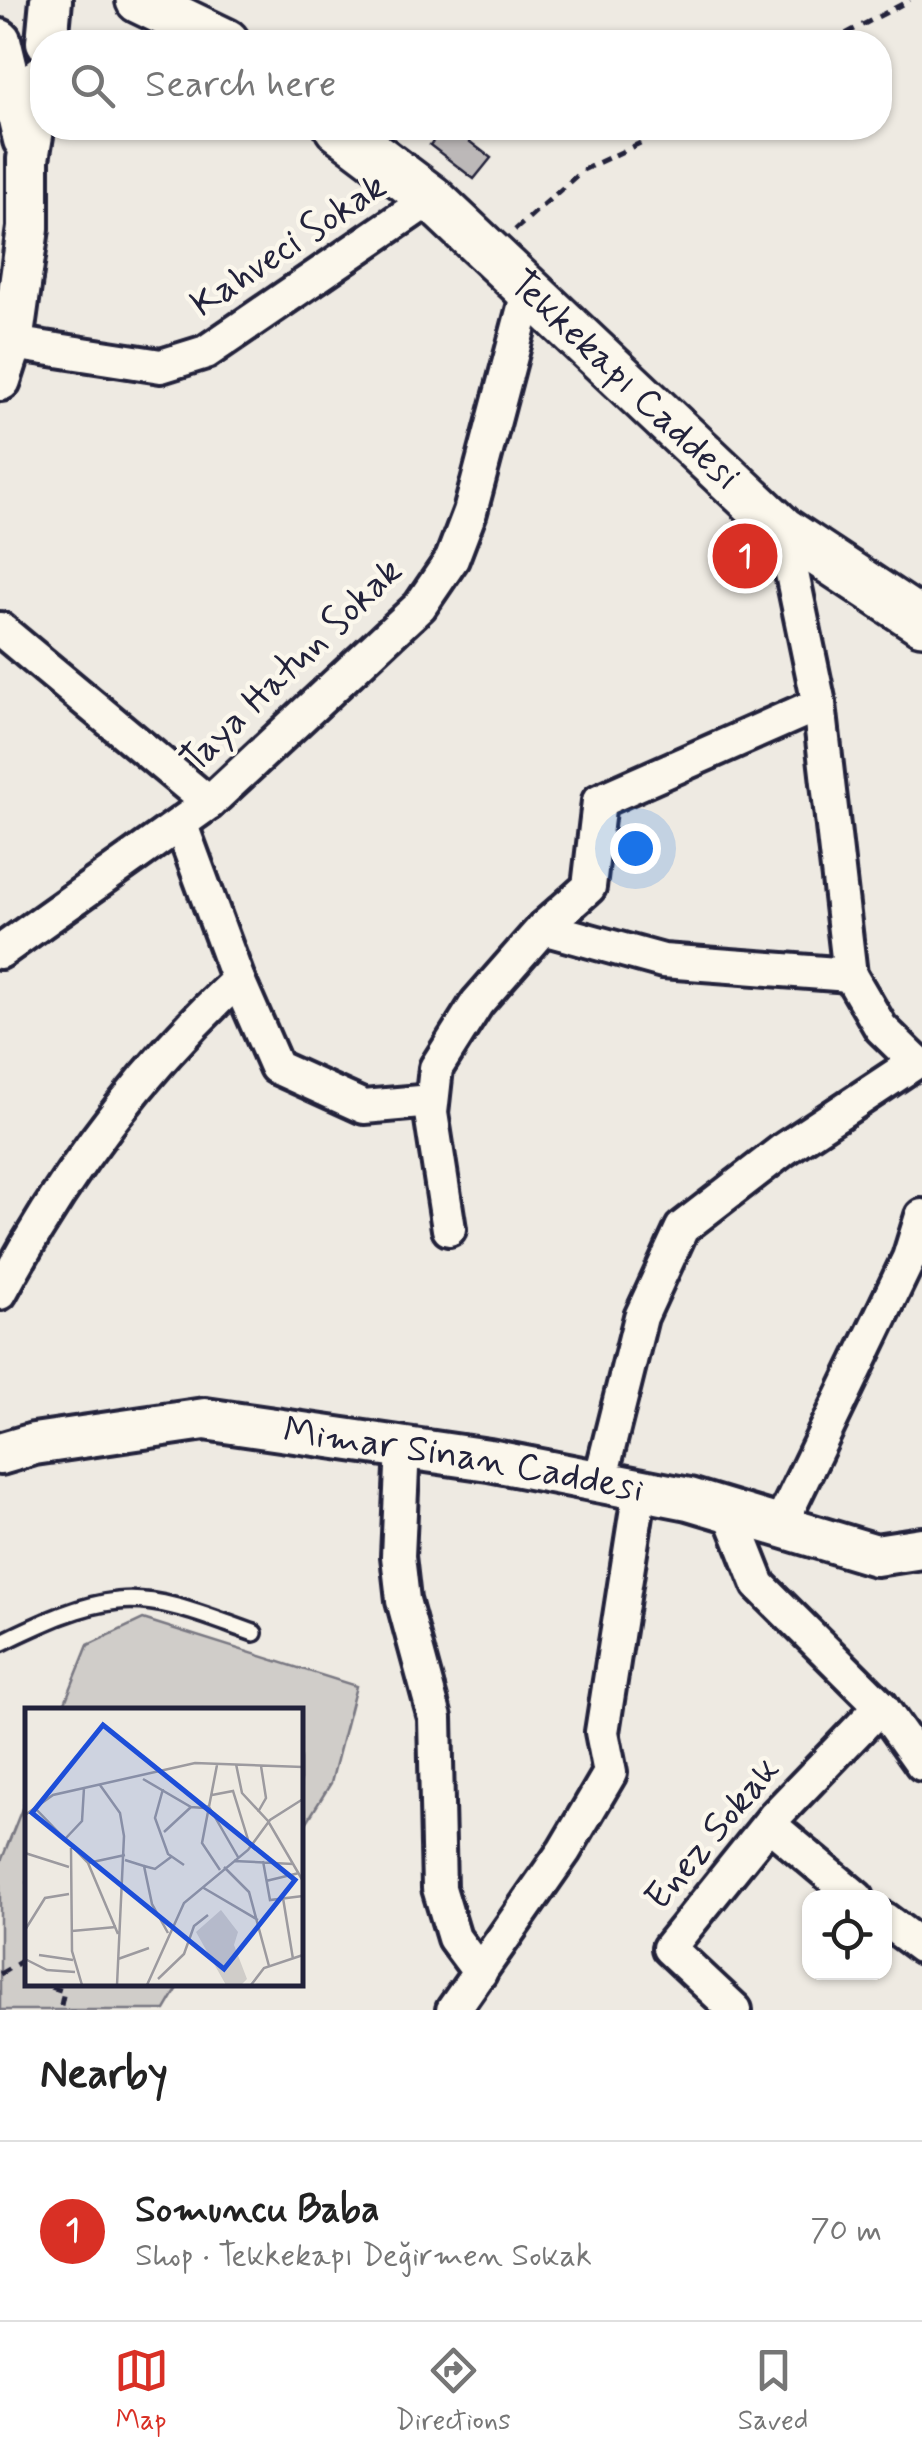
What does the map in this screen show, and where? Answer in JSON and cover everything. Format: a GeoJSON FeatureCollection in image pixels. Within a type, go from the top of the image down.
{"type":"FeatureCollection","features":[{"type":"Feature","properties":{"kind":"main road"},"geometry":{"type":"LineString","coordinates":[[140,0],[201,30]]}},
{"type":"Feature","properties":{"kind":"main road"},"geometry":{"type":"LineString","coordinates":[[183,0],[212,30]]}},
{"type":"Feature","properties":{"kind":"main road","name":"Tekkekapı Caddesi"},"geometry":{"type":"LineString","coordinates":[[354,140],[432,198],[783,530],[922,622]]}},
{"type":"Feature","properties":{"kind":"street"},"geometry":{"type":"LineString","coordinates":[[47,30],[51,0]]}},
{"type":"Feature","properties":{"kind":"street"},"geometry":{"type":"LineString","coordinates":[[0,40],[28,159]]}},
{"type":"Feature","properties":{"kind":"street"},"geometry":{"type":"LineString","coordinates":[[6,362],[28,228],[31,140]]}},
{"type":"Feature","properties":{"kind":"street","name":"Kahveci Sokak"},"geometry":{"type":"LineString","coordinates":[[6,362],[161,366],[206,352],[432,198]]}},
{"type":"Feature","properties":{"kind":"street","name":"Taya Hatun Sokak"},"geometry":{"type":"LineString","coordinates":[[0,952],[209,803],[420,606],[452,559],[470,512],[529,288]]}},
{"type":"Feature","properties":{"kind":"street"},"geometry":{"type":"LineString","coordinates":[[600,1481],[641,1317],[682,1228],[783,1150],[919,1063],[881,1028],[850,975],[818,704],[783,530]]}},
{"type":"Feature","properties":{"kind":"street"},"geometry":{"type":"LineString","coordinates":[[0,629],[209,803]]}},
{"type":"Feature","properties":{"kind":"street"},"geometry":{"type":"LineString","coordinates":[[448,1229],[432,1101],[436,1068],[478,1003],[543,928],[588,887],[599,801],[818,704]]}},
{"type":"Feature","properties":{"kind":"street"},"geometry":{"type":"LineString","coordinates":[[181,826],[238,980],[276,1067],[364,1106],[432,1101]]}},
{"type":"Feature","properties":{"kind":"street"},"geometry":{"type":"LineString","coordinates":[[543,928],[663,961],[850,975]]}},
{"type":"Feature","properties":{"kind":"street"},"geometry":{"type":"LineString","coordinates":[[0,1293],[39,1220],[94,1141],[178,1035],[238,980]]}},
{"type":"Feature","properties":{"kind":"street"},"geometry":{"type":"LineString","coordinates":[[779,1528],[909,1258],[922,1216]]}},
{"type":"Feature","properties":{"kind":"street","name":"Mimar Sinan Caddesi"},"geometry":{"type":"LineString","coordinates":[[0,1454],[34,1444],[205,1419],[600,1481],[730,1512],[876,1554],[916,1544]]}},
{"type":"Feature","properties":{"kind":"street"},"geometry":{"type":"LineString","coordinates":[[403,1448],[398,1556],[404,1600],[435,1718],[439,1888],[470,1996]]}},
{"type":"Feature","properties":{"kind":"street"},"geometry":{"type":"LineString","coordinates":[[470,1996],[610,1773],[602,1732],[640,1490]]}},
{"type":"Feature","properties":{"kind":"street"},"geometry":{"type":"LineString","coordinates":[[730,1512],[759,1585],[881,1706],[922,1764]]}},
{"type":"Feature","properties":{"kind":"street","name":"Enez Sokak"},"geometry":{"type":"LineString","coordinates":[[735,2010],[670,1948],[769,1824],[881,1706]]}},
{"type":"Feature","properties":{"kind":"street"},"geometry":{"type":"LineString","coordinates":[[769,1824],[847,1890]]}},
{"type":"Feature","properties":{"kind":"street"},"geometry":{"type":"LineString","coordinates":[[892,1924],[922,1947]]}},
{"type":"Feature","properties":{"kind":"lane"},"geometry":{"type":"LineString","coordinates":[[0,1643],[50,1620],[119,1601],[182,1608],[254,1632]]}},
{"type":"Feature","properties":{"kind":"path"},"geometry":{"type":"LineString","coordinates":[[853,30],[910,0]]}},
{"type":"Feature","properties":{"kind":"path"},"geometry":{"type":"LineString","coordinates":[[490,251],[583,170],[647,140]]}},
{"type":"Feature","properties":{"kind":"path"},"geometry":{"type":"LineString","coordinates":[[0,1974],[22,1961],[25,1966]]}},
{"type":"Feature","properties":{"kind":"path"},"geometry":{"type":"LineString","coordinates":[[44,1985],[64,1991],[60,2010]]}},
{"type":"Feature","properties":{"kind":"shaded area"},"geometry":{"type":"Polygon","coordinates":[[[143,1619],[356,1686],[331,1783],[302,1830],[302,1708],[63,1708],[88,1645],[143,1619]]]}},
{"type":"Feature","properties":{"kind":"shaded area"},"geometry":{"type":"Polygon","coordinates":[[[25,1801],[25,1985],[180,1985],[165,2010],[0,2010],[0,1864],[25,1801]]]}},
{"type":"Feature","properties":{"kind":"building"},"geometry":{"type":"Polygon","coordinates":[[[434,140],[468,140],[491,158],[474,179],[430,145],[434,140]]]}},
{"type":"Feature","properties":{"kind":"place","name":"Somuncu Baba"},"geometry":{"type":"Point","coordinates":[745,556]}}]}
